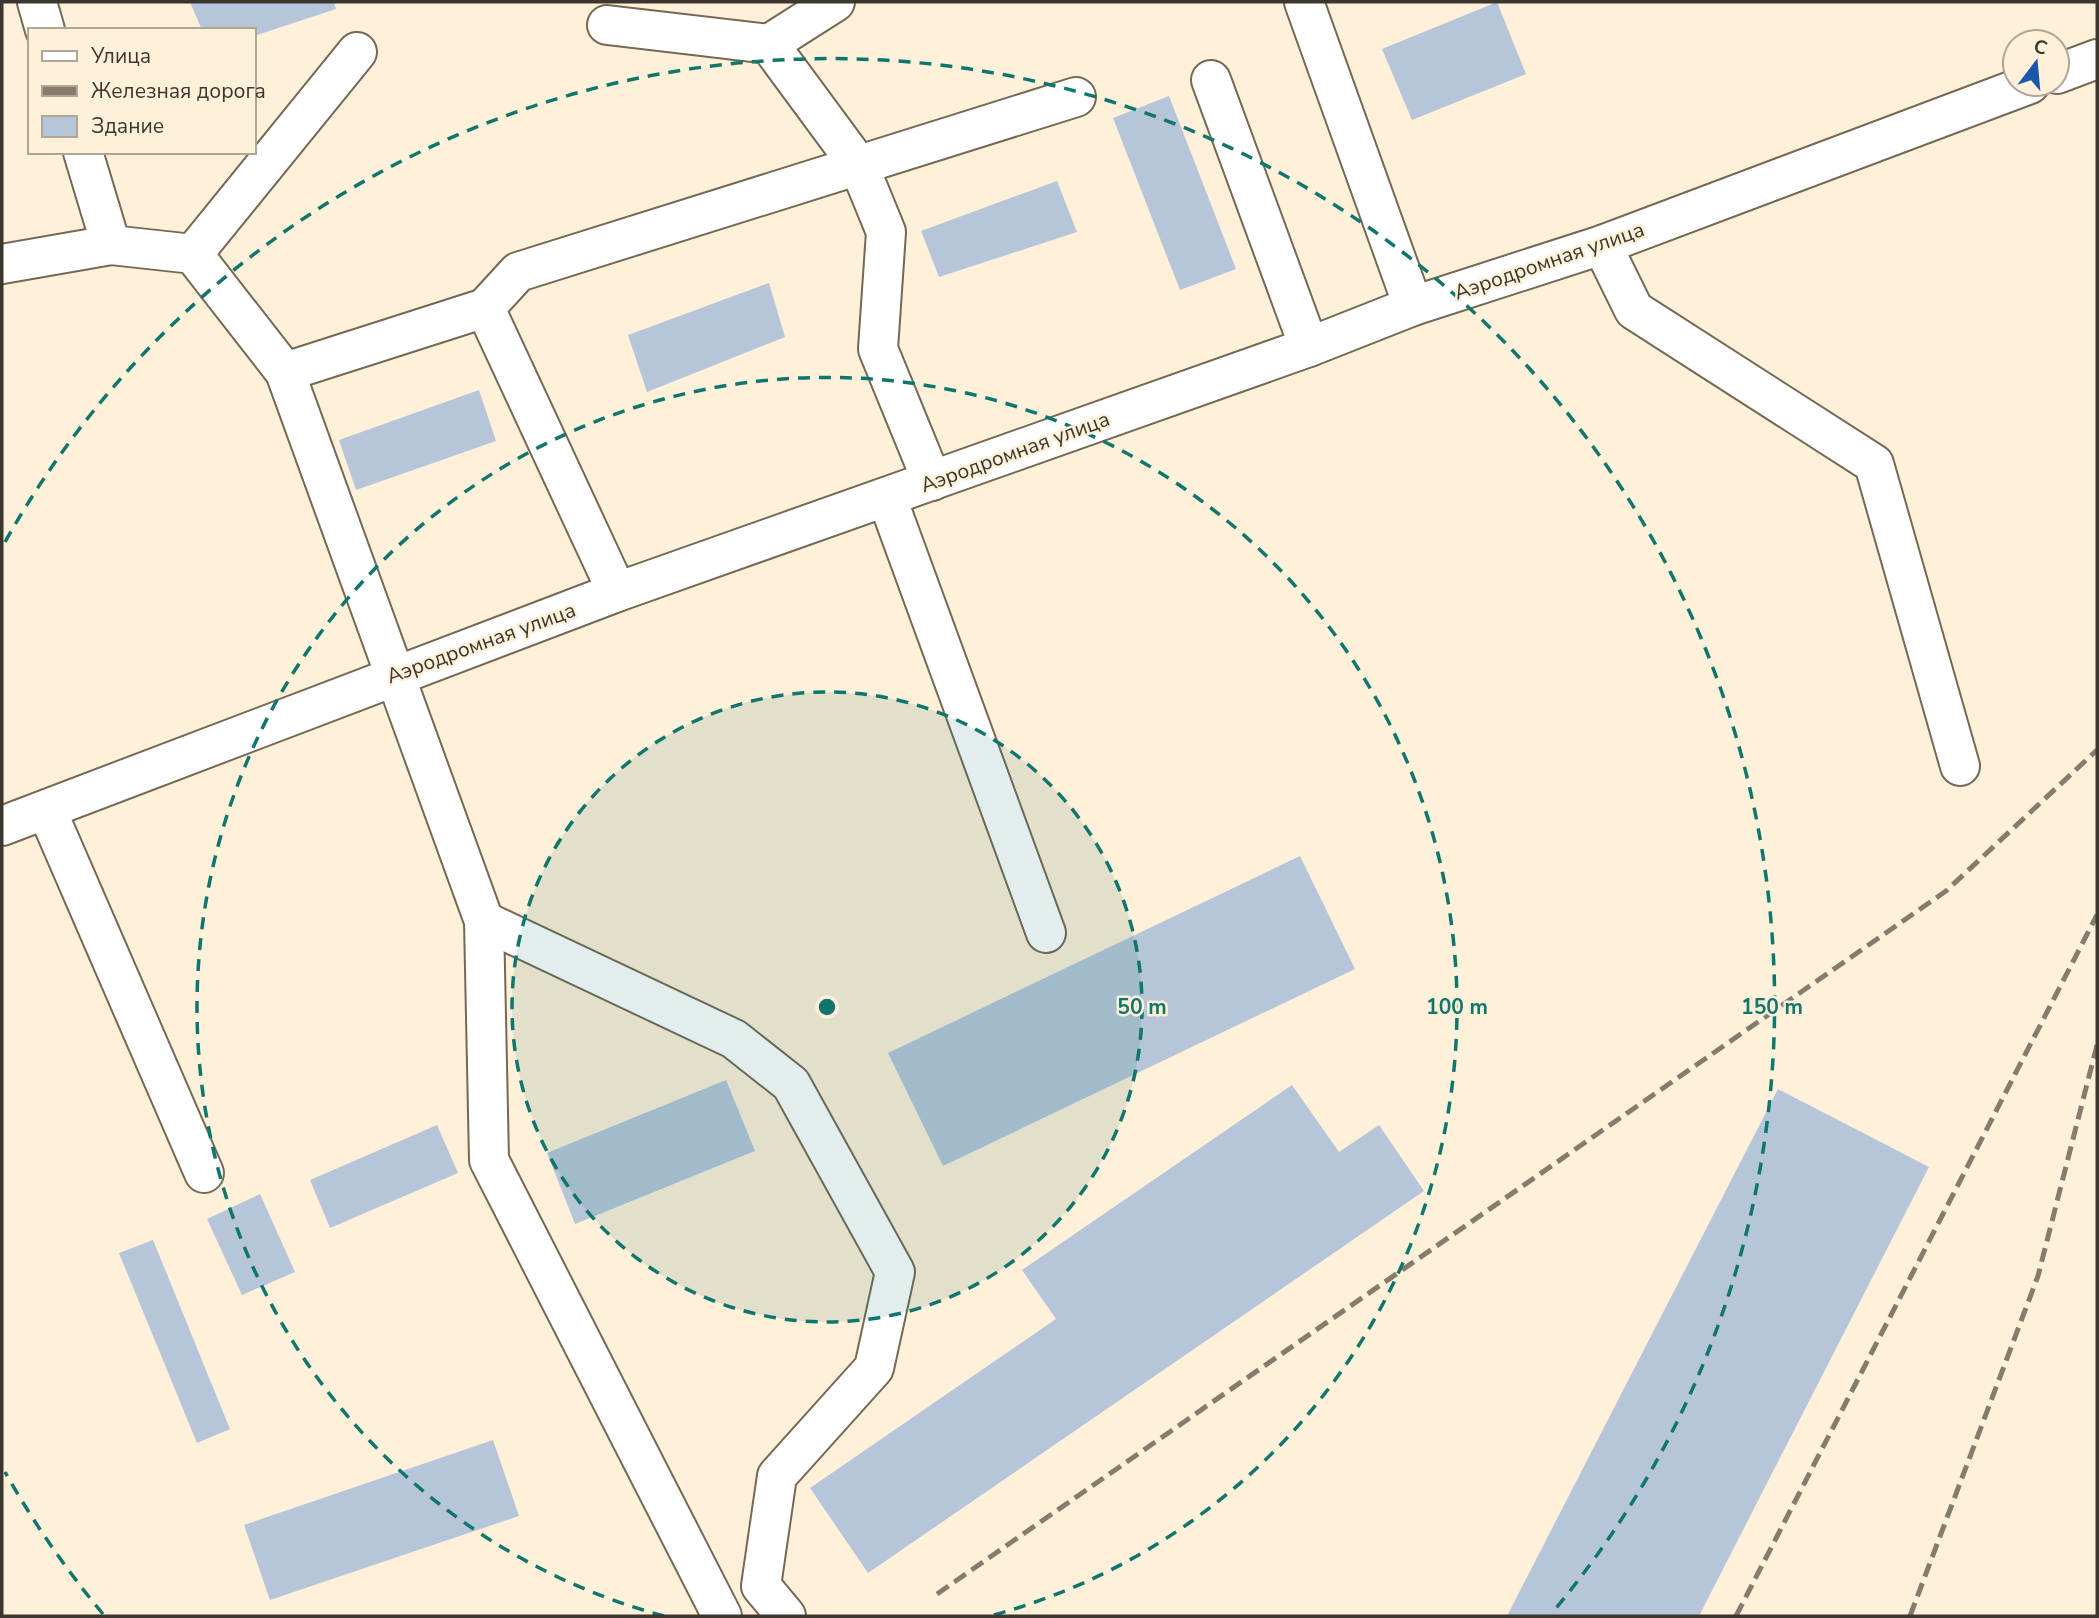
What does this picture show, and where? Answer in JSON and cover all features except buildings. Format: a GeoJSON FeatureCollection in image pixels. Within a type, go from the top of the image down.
{"type":"FeatureCollection","features":[{"type":"Feature","properties":{"kind":"main road"},"geometry":{"type":"LineString","coordinates":[[37,2],[44,28]]}},
{"type":"Feature","properties":{"kind":"main road"},"geometry":{"type":"LineString","coordinates":[[607,25],[769,44],[835,2]]}},
{"type":"Feature","properties":{"kind":"main road"},"geometry":{"type":"LineString","coordinates":[[1304,2],[1413,306]]}},
{"type":"Feature","properties":{"kind":"main road"},"geometry":{"type":"LineString","coordinates":[[769,44],[859,166],[886,232],[878,349],[932,481]]}},
{"type":"Feature","properties":{"kind":"main road"},"geometry":{"type":"LineString","coordinates":[[193,254],[357,51]]}},
{"type":"Feature","properties":{"kind":"main road"},"geometry":{"type":"LineString","coordinates":[[2071,69],[2097,59]]}},
{"type":"Feature","properties":{"kind":"main road"},"geometry":{"type":"LineString","coordinates":[[1211,80],[1309,347]]}},
{"type":"Feature","properties":{"kind":"main road","name":"Аэродромная улица"},"geometry":{"type":"LineString","coordinates":[[2,826],[617,592],[1309,347],[1413,306],[1602,245],[2001,95]]}},
{"type":"Feature","properties":{"kind":"main road"},"geometry":{"type":"LineString","coordinates":[[285,372],[485,307],[518,272],[1076,97]]}},
{"type":"Feature","properties":{"kind":"main road"},"geometry":{"type":"LineString","coordinates":[[84,154],[111,245]]}},
{"type":"Feature","properties":{"kind":"main road"},"geometry":{"type":"LineString","coordinates":[[2,264],[111,245],[193,254],[285,372],[484,921],[489,1160],[722,1616]]}},
{"type":"Feature","properties":{"kind":"main road"},"geometry":{"type":"LineString","coordinates":[[1602,245],[1634,310],[1874,464],[1960,766]]}},
{"type":"Feature","properties":{"kind":"main road"},"geometry":{"type":"LineString","coordinates":[[485,307],[617,592]]}},
{"type":"Feature","properties":{"kind":"main road"},"geometry":{"type":"LineString","coordinates":[[887,498],[1046,933]]}},
{"type":"Feature","properties":{"kind":"main road"},"geometry":{"type":"LineString","coordinates":[[47,811],[204,1173]]}},
{"type":"Feature","properties":{"kind":"main road"},"geometry":{"type":"LineString","coordinates":[[484,921],[734,1039],[791,1084],[895,1272],[874,1368],[777,1476],[761,1586],[786,1616]]}},
{"type":"Feature","properties":{"kind":"railway"},"geometry":{"type":"LineString","coordinates":[[937,1594],[1946,891],[2097,750]]}},
{"type":"Feature","properties":{"kind":"railway"},"geometry":{"type":"LineString","coordinates":[[1736,1616],[2097,915]]}},
{"type":"Feature","properties":{"kind":"railway"},"geometry":{"type":"LineString","coordinates":[[1910,1616],[2038,1276],[2097,1045]]}}]}
